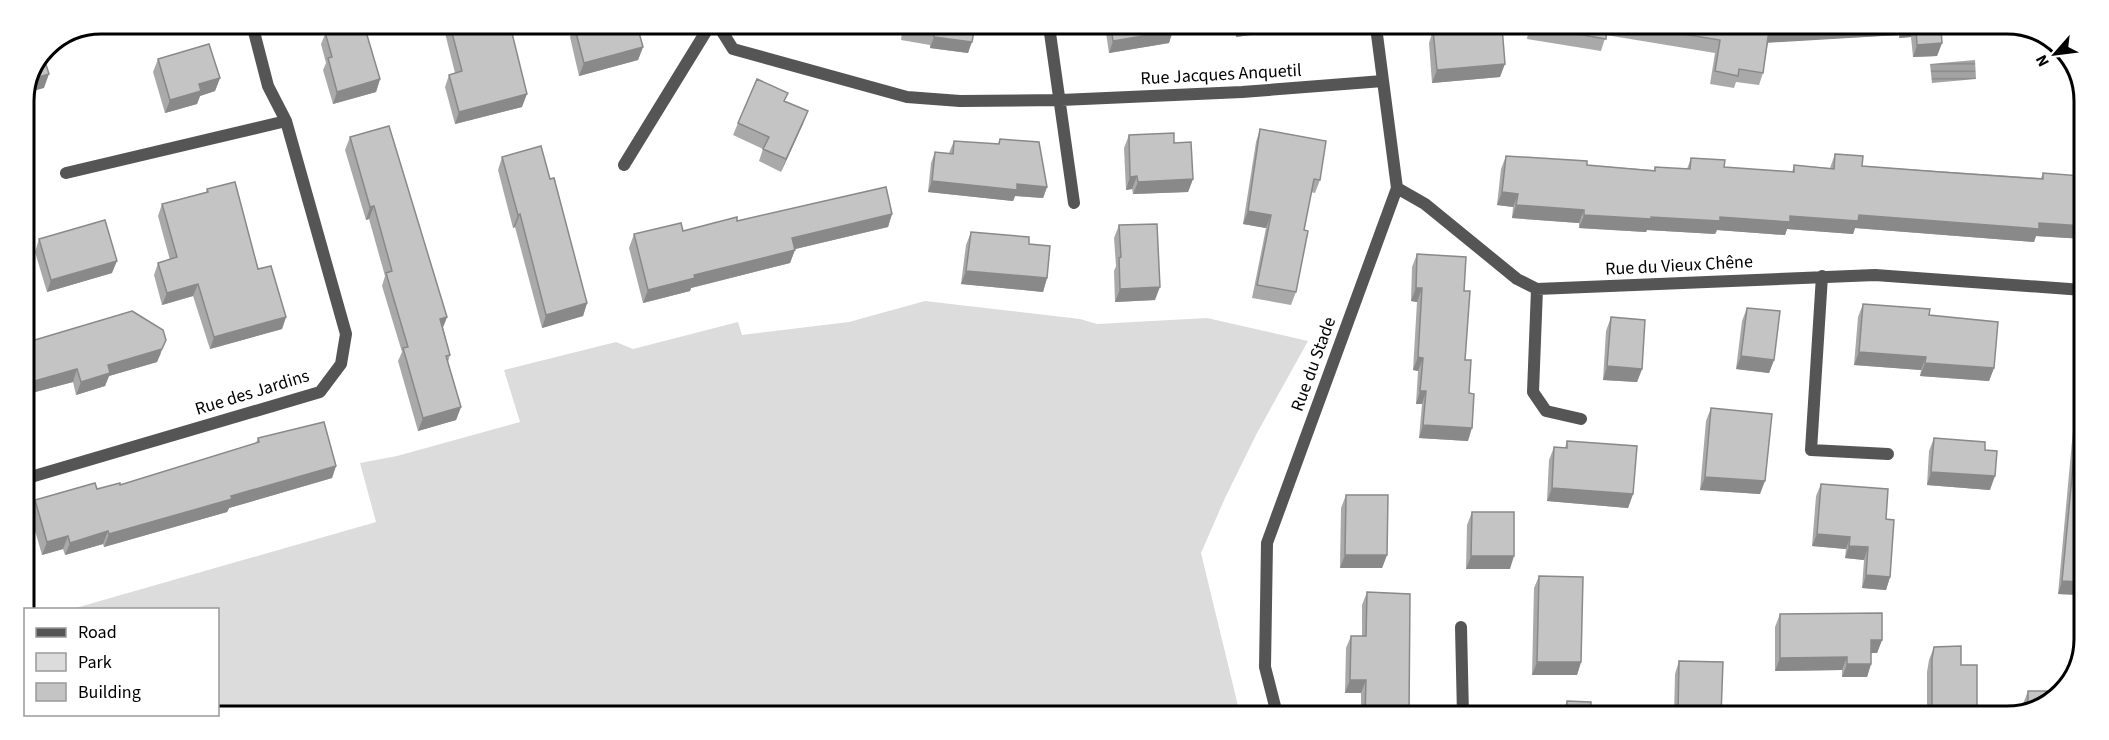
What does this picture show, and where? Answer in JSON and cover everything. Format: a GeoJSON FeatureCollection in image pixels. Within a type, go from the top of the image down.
{"type":"FeatureCollection","features":[{"type":"Feature","properties":{"kind":"street","name":"Rue des Jardins"},"geometry":{"type":"LineString","coordinates":[[35,476],[320,392],[341,364],[346,334],[286,121],[268,86],[255,34]]}},
{"type":"Feature","properties":{"kind":"street"},"geometry":{"type":"LineString","coordinates":[[624,165],[704,34]]}},
{"type":"Feature","properties":{"kind":"street","name":"Rue Jacques Anquetil"},"geometry":{"type":"LineString","coordinates":[[723,34],[733,49],[907,96],[960,101],[1061,100],[1242,92],[1383,81]]}},
{"type":"Feature","properties":{"kind":"street"},"geometry":{"type":"LineString","coordinates":[[1050,34],[1074,203]]}},
{"type":"Feature","properties":{"kind":"street","name":"Rue du Stade"},"geometry":{"type":"LineString","coordinates":[[1275,706],[1265,667],[1267,543],[1397,188],[1377,34]]}},
{"type":"Feature","properties":{"kind":"street"},"geometry":{"type":"LineString","coordinates":[[66,173],[286,121]]}},
{"type":"Feature","properties":{"kind":"street"},"geometry":{"type":"LineString","coordinates":[[1397,188],[1425,204],[1517,279],[1537,289],[1533,392],[1546,411],[1581,419]]}},
{"type":"Feature","properties":{"kind":"street","name":"Rue du Vieux Chêne"},"geometry":{"type":"LineString","coordinates":[[1537,289],[1875,275],[2074,289]]}},
{"type":"Feature","properties":{"kind":"street"},"geometry":{"type":"LineString","coordinates":[[1822,276],[1811,450],[1888,454]]}},
{"type":"Feature","properties":{"kind":"street"},"geometry":{"type":"LineString","coordinates":[[1461,627],[1463,706]]}},
{"type":"Feature","properties":{"kind":"green space"},"geometry":{"type":"Polygon","coordinates":[[[925,301],[1080,319],[1097,324],[1207,318],[1308,341],[1257,433],[1201,553],[1238,706],[219,706],[219,608],[75,608],[376,522],[360,463],[397,456],[520,422],[504,370],[616,342],[633,349],[738,322],[742,335],[849,322],[925,301]]]}},
{"type":"Feature","properties":{"kind":"shaded area"},"geometry":{"type":"Polygon","coordinates":[[[1975,60],[1976,79],[1932,83],[1930,64],[1975,60]]]}},
{"type":"Feature","properties":{"kind":"building"},"geometry":{"type":"Polygon","coordinates":[[[326,34],[367,34],[380,79],[337,92],[328,58],[332,57],[326,34]]]}},
{"type":"Feature","properties":{"kind":"building"},"geometry":{"type":"Polygon","coordinates":[[[452,34],[512,34],[527,94],[459,112],[449,75],[462,71],[452,34]]]}},
{"type":"Feature","properties":{"kind":"building"},"geometry":{"type":"Polygon","coordinates":[[[576,34],[639,34],[643,47],[584,63],[576,34]]]}},
{"type":"Feature","properties":{"kind":"building"},"geometry":{"type":"Polygon","coordinates":[[[934,34],[974,34],[972,42],[934,37],[934,34]]]}},
{"type":"Feature","properties":{"kind":"building"},"geometry":{"type":"Polygon","coordinates":[[[1112,34],[1155,34],[1113,41],[1112,34]]]}},
{"type":"Feature","properties":{"kind":"building"},"geometry":{"type":"Polygon","coordinates":[[[1433,34],[1503,34],[1505,64],[1437,70],[1433,34]]]}},
{"type":"Feature","properties":{"kind":"building"},"geometry":{"type":"Polygon","coordinates":[[[1577,34],[1606,34],[1606,39],[1577,34]]]}},
{"type":"Feature","properties":{"kind":"building"},"geometry":{"type":"Polygon","coordinates":[[[1683,34],[1768,34],[1763,73],[1739,69],[1738,76],[1715,71],[1720,40],[1683,34]]]}},
{"type":"Feature","properties":{"kind":"building"},"geometry":{"type":"Polygon","coordinates":[[[1916,34],[1941,34],[1942,43],[1917,45],[1916,34]]]}},
{"type":"Feature","properties":{"kind":"building"},"geometry":{"type":"Polygon","coordinates":[[[209,44],[220,78],[199,84],[201,91],[170,100],[158,59],[209,44]]]}},
{"type":"Feature","properties":{"kind":"building"},"geometry":{"type":"Polygon","coordinates":[[[46,64],[49,74],[40,77],[46,64]]]}},
{"type":"Feature","properties":{"kind":"building"},"geometry":{"type":"Polygon","coordinates":[[[757,79],[788,93],[784,101],[808,111],[786,159],[763,149],[769,137],[738,123],[757,79]]]}},
{"type":"Feature","properties":{"kind":"building"},"geometry":{"type":"Polygon","coordinates":[[[389,126],[447,317],[440,319],[450,355],[446,356],[461,407],[423,418],[403,348],[408,347],[386,273],[392,271],[374,206],[370,207],[350,137],[389,126]]]}},
{"type":"Feature","properties":{"kind":"building"},"geometry":{"type":"Polygon","coordinates":[[[1260,129],[1326,141],[1320,180],[1314,179],[1304,230],[1308,231],[1296,292],[1257,285],[1271,215],[1248,211],[1260,129]]]}},
{"type":"Feature","properties":{"kind":"building"},"geometry":{"type":"Polygon","coordinates":[[[1174,133],[1174,143],[1191,142],[1193,179],[1138,182],[1137,176],[1130,177],[1129,135],[1174,133]]]}},
{"type":"Feature","properties":{"kind":"building"},"geometry":{"type":"Polygon","coordinates":[[[1000,139],[1039,142],[1047,187],[1017,184],[1017,190],[932,181],[935,152],[953,154],[954,141],[999,144],[1000,139]]]}},
{"type":"Feature","properties":{"kind":"building"},"geometry":{"type":"Polygon","coordinates":[[[541,146],[550,179],[554,178],[587,303],[546,315],[520,214],[518,215],[502,157],[541,146]]]}},
{"type":"Feature","properties":{"kind":"building"},"geometry":{"type":"Polygon","coordinates":[[[1835,154],[1863,156],[1862,166],[2043,179],[2043,173],[2074,175],[2074,225],[2039,223],[2039,229],[1859,215],[1858,221],[1790,216],[1790,222],[1720,217],[1720,221],[1651,217],[1651,219],[1584,215],[1584,210],[1516,205],[1518,194],[1502,192],[1506,156],[1587,161],[1587,165],[1655,171],[1655,167],[1690,169],[1691,158],[1725,160],[1724,167],[1794,172],[1794,165],[1834,169],[1835,154]]]}},
{"type":"Feature","properties":{"kind":"building"},"geometry":{"type":"Polygon","coordinates":[[[235,182],[258,269],[271,266],[286,317],[214,337],[198,284],[167,293],[158,263],[177,257],[162,204],[235,182]]]}},
{"type":"Feature","properties":{"kind":"building"},"geometry":{"type":"Polygon","coordinates":[[[886,187],[892,214],[792,238],[795,250],[694,275],[695,278],[648,290],[634,234],[681,223],[683,231],[737,217],[737,221],[886,187]]]}},
{"type":"Feature","properties":{"kind":"building"},"geometry":{"type":"Polygon","coordinates":[[[105,220],[117,261],[51,280],[39,239],[105,220]]]}},
{"type":"Feature","properties":{"kind":"building"},"geometry":{"type":"Polygon","coordinates":[[[1157,224],[1160,287],[1120,289],[1119,225],[1157,224]]]}},
{"type":"Feature","properties":{"kind":"building"},"geometry":{"type":"Polygon","coordinates":[[[971,232],[1029,237],[1029,244],[1050,246],[1047,278],[966,271],[971,232]]]}},
{"type":"Feature","properties":{"kind":"building"},"geometry":{"type":"Polygon","coordinates":[[[1417,254],[1466,257],[1464,291],[1470,291],[1465,360],[1471,360],[1469,393],[1474,394],[1472,428],[1423,425],[1426,391],[1420,391],[1423,358],[1418,357],[1422,288],[1416,288],[1417,254]]]}},
{"type":"Feature","properties":{"kind":"building"},"geometry":{"type":"Polygon","coordinates":[[[1863,304],[1930,309],[1929,315],[1998,322],[1994,368],[1925,363],[1926,357],[1859,352],[1863,304]]]}},
{"type":"Feature","properties":{"kind":"building"},"geometry":{"type":"Polygon","coordinates":[[[1747,308],[1780,311],[1774,360],[1741,356],[1747,308]]]}},
{"type":"Feature","properties":{"kind":"building"},"geometry":{"type":"Polygon","coordinates":[[[132,311],[163,330],[166,340],[162,349],[108,365],[110,373],[81,382],[77,369],[35,381],[34,340],[132,311]]]}},
{"type":"Feature","properties":{"kind":"building"},"geometry":{"type":"Polygon","coordinates":[[[1611,317],[1645,320],[1642,369],[1607,366],[1611,317]]]}},
{"type":"Feature","properties":{"kind":"building"},"geometry":{"type":"Polygon","coordinates":[[[1711,408],[1772,414],[1765,481],[1705,477],[1711,408]]]}},
{"type":"Feature","properties":{"kind":"building"},"geometry":{"type":"Polygon","coordinates":[[[324,422],[336,466],[109,534],[108,531],[70,543],[68,536],[47,542],[35,500],[95,483],[97,489],[120,483],[120,485],[259,442],[258,438],[324,422]]]}},
{"type":"Feature","properties":{"kind":"building"},"geometry":{"type":"Polygon","coordinates":[[[1934,438],[1985,442],[1985,450],[1997,451],[1995,476],[1931,472],[1934,438]]]}},
{"type":"Feature","properties":{"kind":"building"},"geometry":{"type":"Polygon","coordinates":[[[1567,441],[1637,446],[1633,494],[1552,488],[1554,447],[1567,448],[1567,441]]]}},
{"type":"Feature","properties":{"kind":"building"},"geometry":{"type":"Polygon","coordinates":[[[2074,456],[2074,582],[2062,581],[2074,456]]]}},
{"type":"Feature","properties":{"kind":"building"},"geometry":{"type":"Polygon","coordinates":[[[1821,484],[1888,489],[1886,519],[1894,520],[1890,577],[1866,575],[1868,547],[1849,546],[1850,537],[1817,534],[1821,484]]]}},
{"type":"Feature","properties":{"kind":"building"},"geometry":{"type":"Polygon","coordinates":[[[1346,495],[1388,495],[1387,555],[1345,555],[1346,495]]]}},
{"type":"Feature","properties":{"kind":"building"},"geometry":{"type":"Polygon","coordinates":[[[1472,512],[1514,512],[1514,556],[1471,556],[1472,512]]]}},
{"type":"Feature","properties":{"kind":"building"},"geometry":{"type":"Polygon","coordinates":[[[1539,576],[1583,577],[1581,662],[1537,662],[1539,576]]]}},
{"type":"Feature","properties":{"kind":"building"},"geometry":{"type":"Polygon","coordinates":[[[1367,592],[1410,594],[1409,706],[1365,706],[1366,680],[1350,680],[1351,636],[1366,636],[1367,592]]]}},
{"type":"Feature","properties":{"kind":"building"},"geometry":{"type":"Polygon","coordinates":[[[1882,613],[1882,640],[1871,640],[1871,664],[1847,664],[1847,657],[1780,658],[1780,614],[1882,613]]]}},
{"type":"Feature","properties":{"kind":"building"},"geometry":{"type":"Polygon","coordinates":[[[1961,646],[1961,665],[1977,665],[1977,706],[1932,706],[1934,647],[1961,646]]]}},
{"type":"Feature","properties":{"kind":"building"},"geometry":{"type":"Polygon","coordinates":[[[1679,661],[1723,662],[1721,706],[1678,706],[1679,661]]]}},
{"type":"Feature","properties":{"kind":"building"},"geometry":{"type":"Polygon","coordinates":[[[2028,691],[2049,691],[2037,699],[2028,702],[2028,691]]]}},
{"type":"Feature","properties":{"kind":"building"},"geometry":{"type":"Polygon","coordinates":[[[1567,701],[1591,702],[1591,706],[1567,706],[1567,701]]]}}]}
